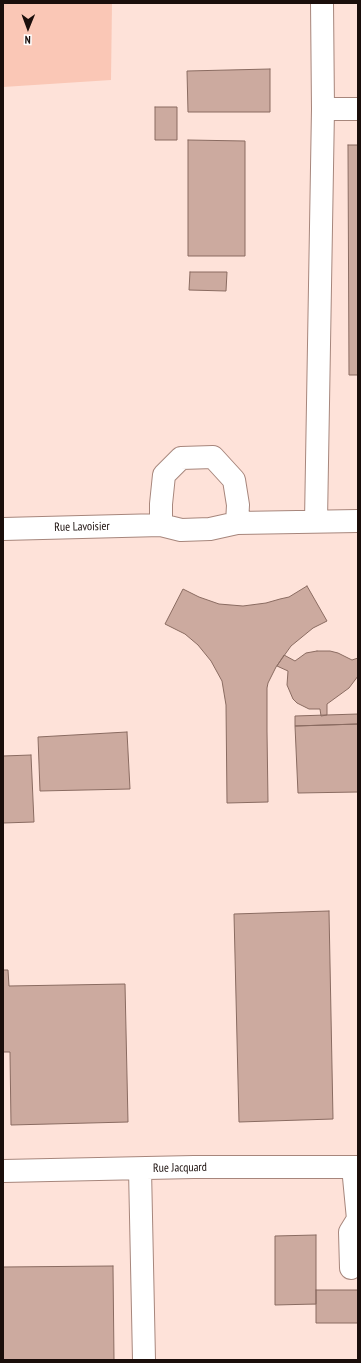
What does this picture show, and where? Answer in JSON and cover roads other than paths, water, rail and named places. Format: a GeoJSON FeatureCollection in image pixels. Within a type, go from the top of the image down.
{"type":"FeatureCollection","features":[{"type":"Feature","properties":{"kind":"street"},"geometry":{"type":"LineString","coordinates":[[316,521],[323,109],[322,3]]}},
{"type":"Feature","properties":{"kind":"street"},"geometry":{"type":"LineString","coordinates":[[323,109],[358,109]]}},
{"type":"Feature","properties":{"kind":"street"},"geometry":{"type":"LineString","coordinates":[[161,525],[161,504],[164,475],[181,458],[213,457],[234,480],[238,505],[237,523]]}},
{"type":"Feature","properties":{"kind":"street","name":"Rue Lavoisier"},"geometry":{"type":"LineString","coordinates":[[3,529],[161,525],[181,530],[202,530],[237,523],[358,521]]}},
{"type":"Feature","properties":{"kind":"street"},"geometry":{"type":"LineString","coordinates":[[352,1268],[350,1232],[358,1219],[356,1167]]}},
{"type":"Feature","properties":{"kind":"street","name":"Rue Jacquard"},"geometry":{"type":"LineString","coordinates":[[3,1171],[356,1167]]}},
{"type":"Feature","properties":{"kind":"street"},"geometry":{"type":"LineString","coordinates":[[140,1169],[144,1360]]}}]}
